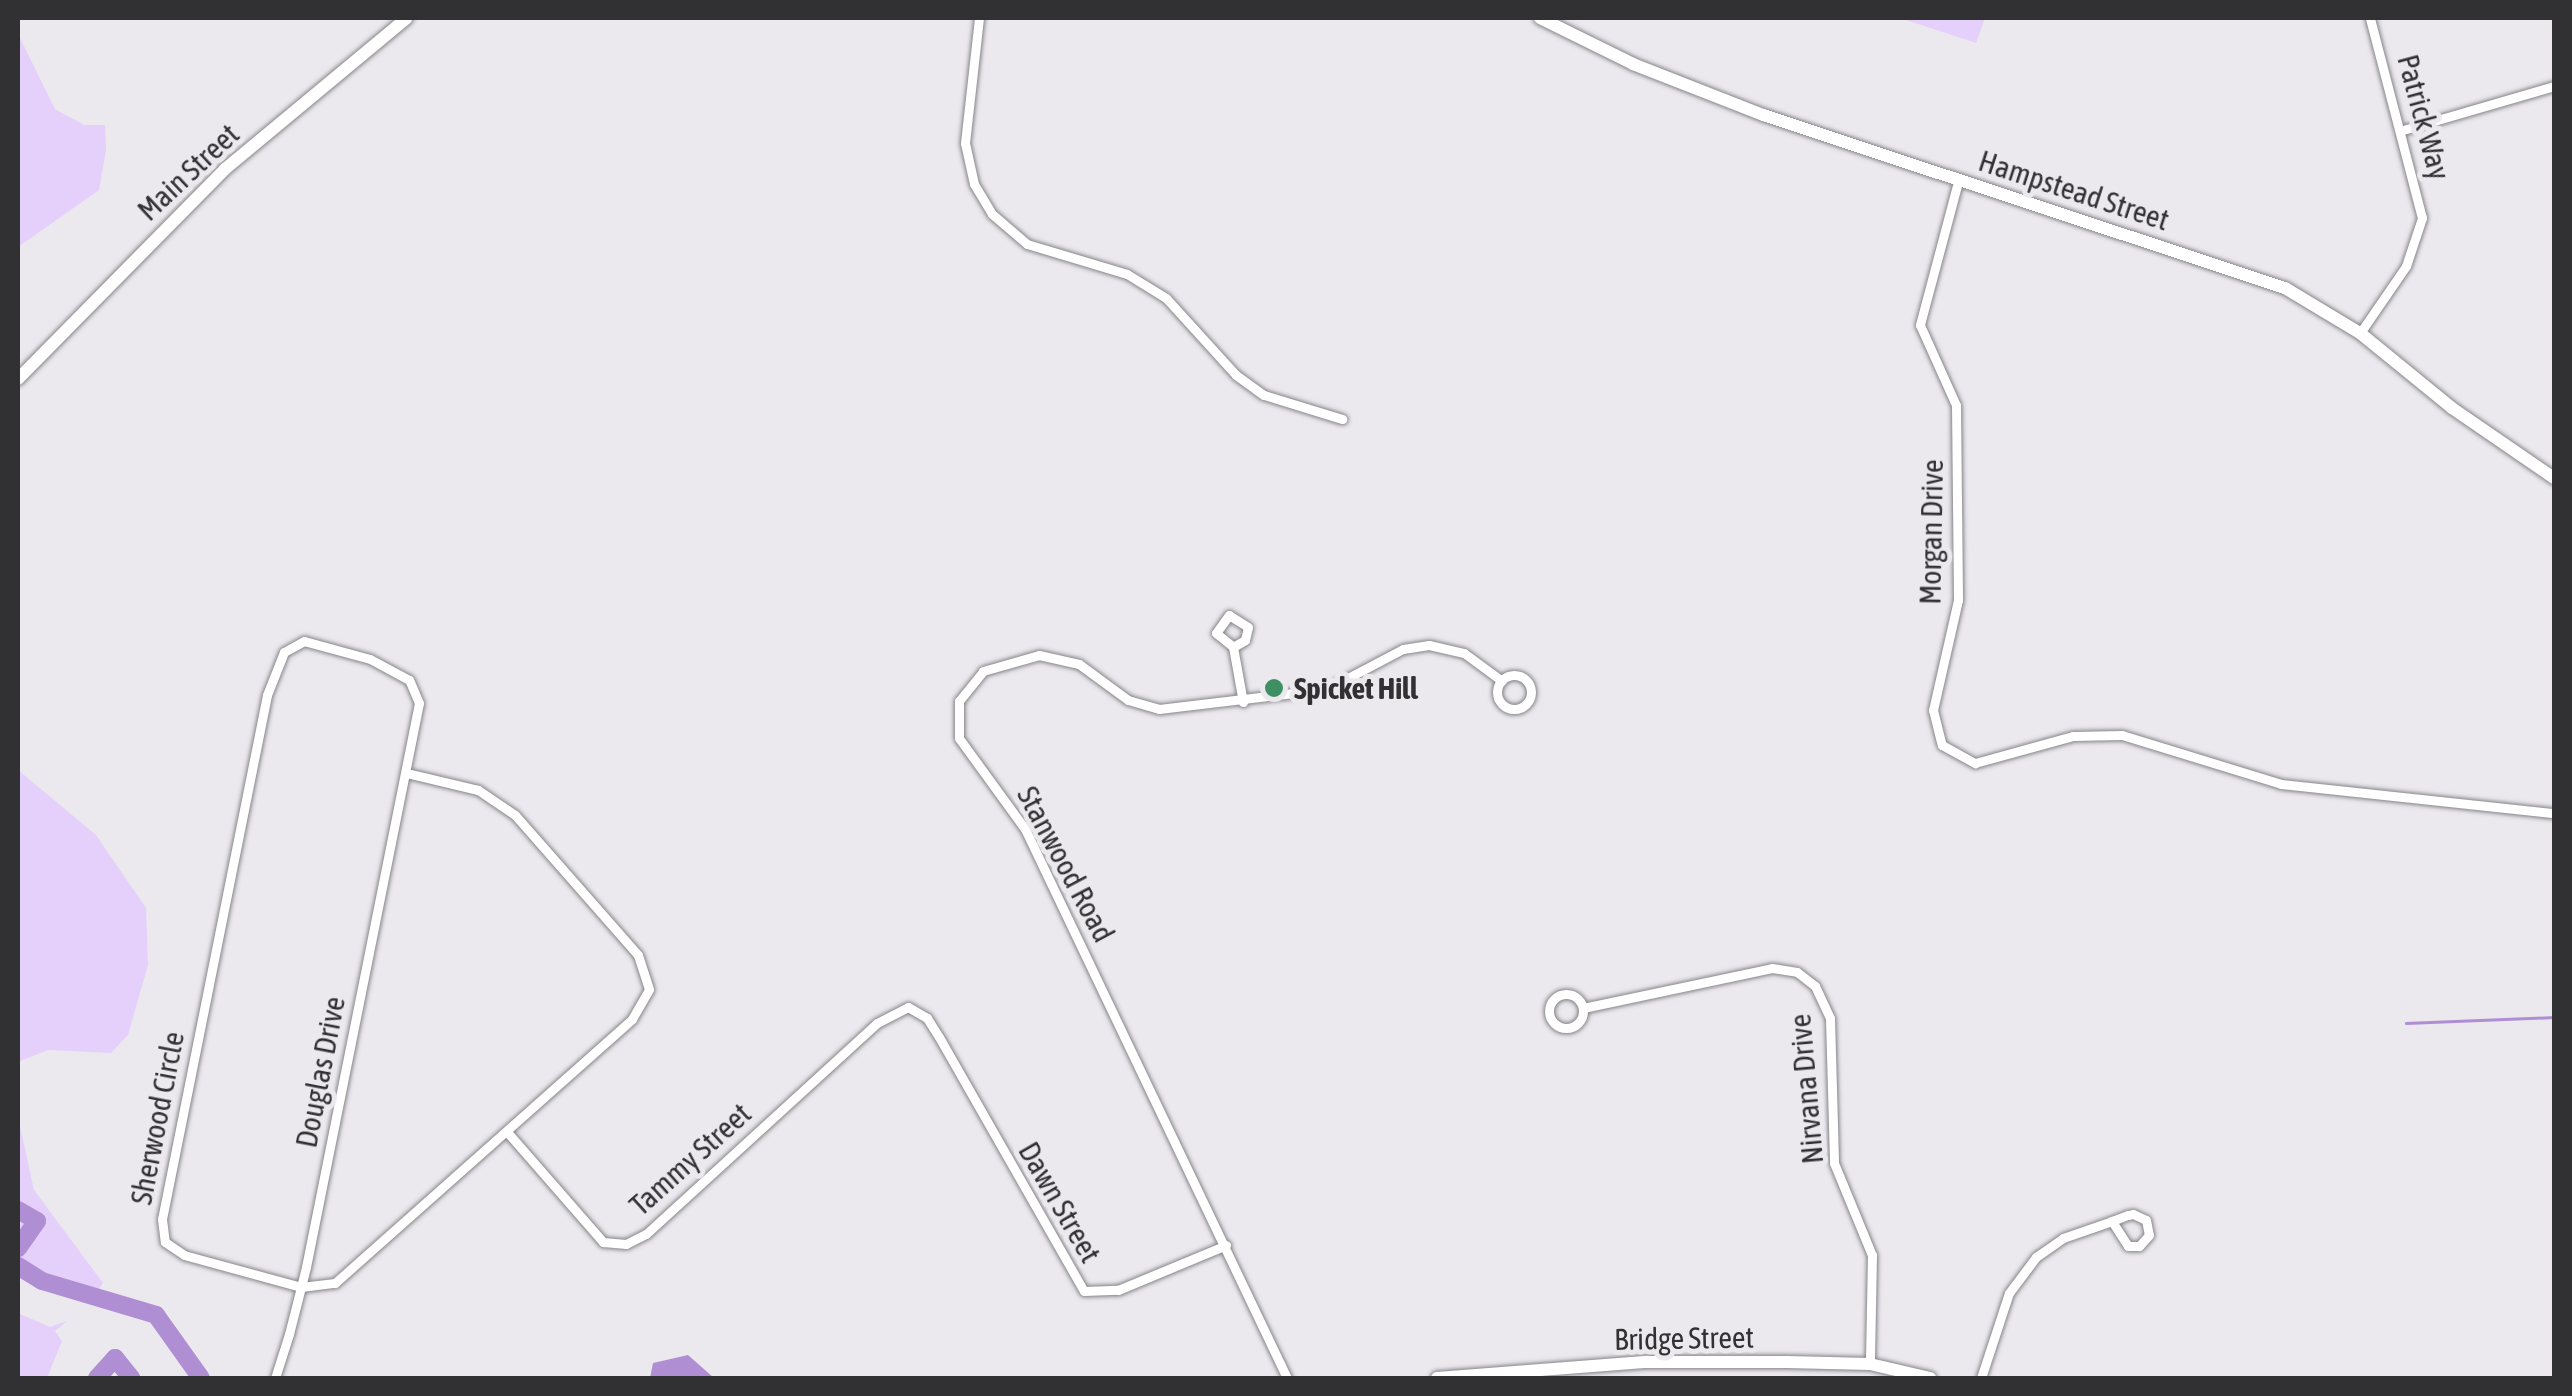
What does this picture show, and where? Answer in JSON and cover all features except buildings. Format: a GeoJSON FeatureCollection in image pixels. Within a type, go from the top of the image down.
{"type":"FeatureCollection","features":[{"type":"Feature","properties":{"kind":"main road","name":"Main Street"},"geometry":{"type":"LineString","coordinates":[[18,378],[225,169],[407,18]]}},
{"type":"Feature","properties":{"kind":"main road","name":"Hampstead Street"},"geometry":{"type":"LineString","coordinates":[[1540,18],[1669,80],[2256,277],[2360,333],[2487,434],[2554,478]]}},
{"type":"Feature","properties":{"kind":"main road","name":"Bridge Street"},"geometry":{"type":"LineString","coordinates":[[1437,1378],[1647,1362],[1870,1364],[1930,1378]]}},
{"type":"Feature","properties":{"kind":"street"},"geometry":{"type":"LineString","coordinates":[[979,18],[965,143],[974,184],[992,214],[1027,244],[1126,274],[1156,291],[1264,396],[1342,419]]}},
{"type":"Feature","properties":{"kind":"street","name":"Patrick Way"},"geometry":{"type":"LineString","coordinates":[[2360,333],[2406,266],[2422,218],[2403,130],[2370,18]]}},
{"type":"Feature","properties":{"kind":"street"},"geometry":{"type":"LineString","coordinates":[[2403,130],[2554,86]]}},
{"type":"Feature","properties":{"kind":"street","name":"Morgan Drive"},"geometry":{"type":"LineString","coordinates":[[1959,178],[1920,325],[1956,404],[1958,600],[1932,718],[1948,751],[1975,763],[2073,736],[2122,735],[2281,784],[2554,813]]}},
{"type":"Feature","properties":{"kind":"street","name":"Sherwood Circle"},"geometry":{"type":"LineString","coordinates":[[316,642],[410,680],[419,703],[406,773],[478,790],[516,815],[638,955],[648,976],[645,1000],[632,1019],[508,1133],[347,1276],[323,1288],[301,1287],[184,1255],[161,1230],[267,695],[284,652],[316,642]]}},
{"type":"Feature","properties":{"kind":"street","name":"Stanwood Road"},"geometry":{"type":"LineString","coordinates":[[1286,1378],[1025,829],[966,751],[956,713],[964,690],[983,671],[1039,655],[1079,664],[1148,707],[1244,702],[1327,689],[1403,649],[1429,645],[1473,657],[1502,680]]}},
{"type":"Feature","properties":{"kind":"street"},"geometry":{"type":"LineString","coordinates":[[1234,647],[1244,702]]}},
{"type":"Feature","properties":{"kind":"street","name":"Douglas Drive"},"geometry":{"type":"LineString","coordinates":[[275,1378],[301,1287],[406,773]]}},
{"type":"Feature","properties":{"kind":"street","name":"Nirvana Drive"},"geometry":{"type":"LineString","coordinates":[[1583,1008],[1772,968],[1797,972],[1815,986],[1830,1018],[1834,1163],[1872,1255],[1870,1364]]}},
{"type":"Feature","properties":{"kind":"street","name":"Dawn Street"},"geometry":{"type":"LineString","coordinates":[[914,1009],[939,1037],[1084,1291],[1107,1294],[1226,1245]]}},
{"type":"Feature","properties":{"kind":"street","name":"Tammy Street"},"geometry":{"type":"LineString","coordinates":[[508,1133],[603,1242],[626,1244],[646,1234],[876,1023],[896,1010],[914,1009]]}},
{"type":"Feature","properties":{"kind":"street"},"geometry":{"type":"LineString","coordinates":[[1981,1378],[2004,1303],[2028,1264],[2054,1244],[2112,1221],[2138,1215],[2150,1235],[2139,1246],[2128,1246],[2112,1221]]}},
{"type":"Feature","properties":{"kind":"shaded area"},"geometry":{"type":"Polygon","coordinates":[[[1900,18],[1985,18],[1976,43],[1900,18]]]}},
{"type":"Feature","properties":{"kind":"shaded area"},"geometry":{"type":"Polygon","coordinates":[[[18,34],[55,109],[84,125],[105,125],[106,150],[99,190],[18,247],[18,34]]]}},
{"type":"Feature","properties":{"kind":"shaded area"},"geometry":{"type":"Polygon","coordinates":[[[18,770],[96,835],[146,908],[148,965],[128,1035],[111,1053],[48,1050],[18,1062],[18,770]]]}},
{"type":"Feature","properties":{"kind":"shaded area"},"geometry":{"type":"Polygon","coordinates":[[[18,1117],[34,1190],[103,1283],[95,1294],[18,1278],[18,1117]]]}},
{"type":"Feature","properties":{"kind":"shaded area"},"geometry":{"type":"Polygon","coordinates":[[[18,1313],[50,1327],[67,1321],[55,1331],[62,1341],[47,1378],[18,1378],[18,1313]]]}},
{"type":"Feature","properties":{"kind":"shaded area"},"geometry":{"type":"Polygon","coordinates":[[[688,1355],[714,1378],[650,1378],[653,1363],[688,1355]]]}},
{"type":"Feature","properties":{"kind":"waterway"},"geometry":{"type":"LineString","coordinates":[[2406,1023],[2554,1017]]}},
{"type":"Feature","properties":{"kind":"waterway"},"geometry":{"type":"LineString","coordinates":[[18,1210],[37,1221],[18,1248]]}},
{"type":"Feature","properties":{"kind":"waterway"},"geometry":{"type":"LineString","coordinates":[[18,1266],[42,1281],[156,1315],[201,1378]]}},
{"type":"Feature","properties":{"kind":"waterway"},"geometry":{"type":"LineString","coordinates":[[97,1378],[115,1358],[131,1378]]}},
{"type":"Feature","properties":{"kind":"place","name":"Spicket Hill"},"geometry":{"type":"Point","coordinates":[1274,688]}}]}
